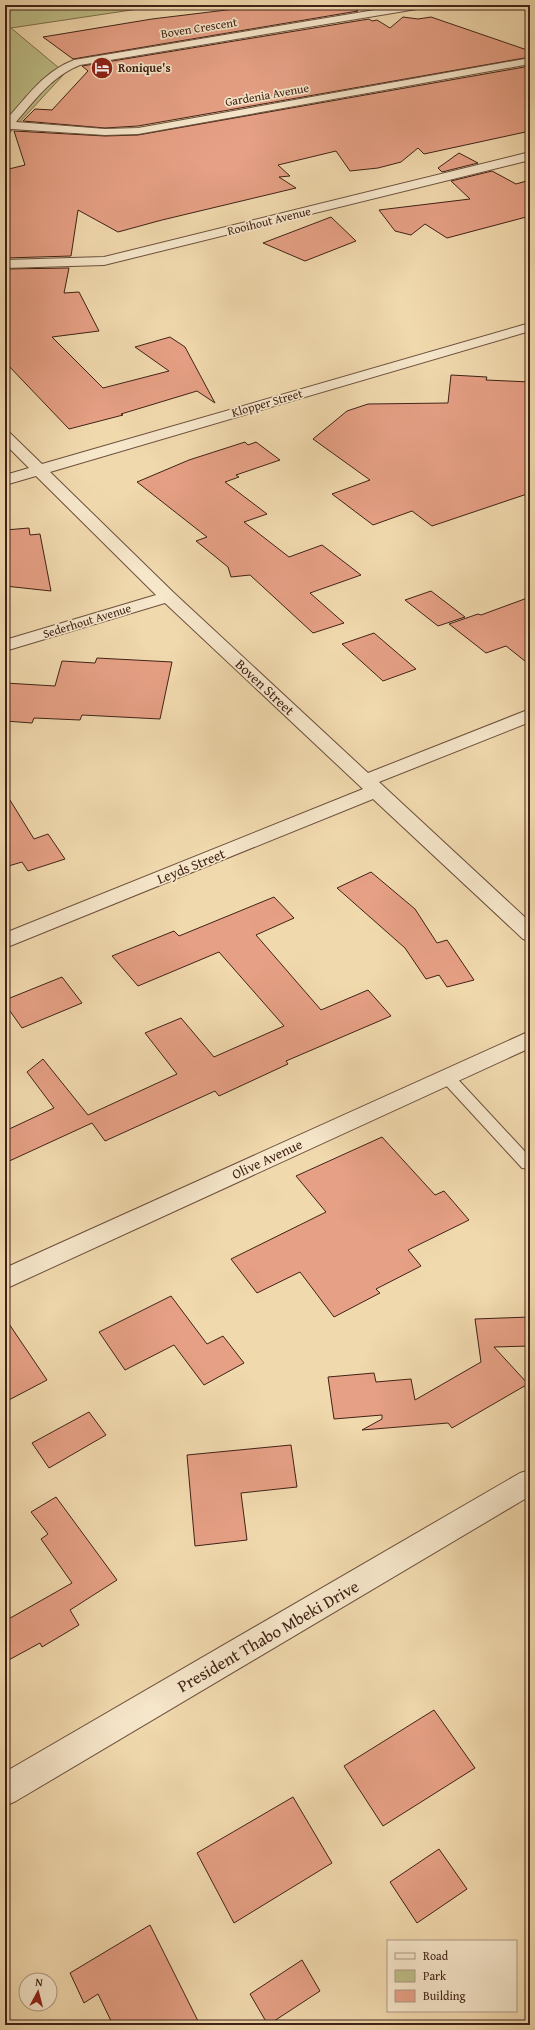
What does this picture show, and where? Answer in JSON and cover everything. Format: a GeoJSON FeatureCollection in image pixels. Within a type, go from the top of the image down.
{"type":"FeatureCollection","features":[{"type":"Feature","properties":{"kind":"street","name":"Boven Crescent"},"geometry":{"type":"LineString","coordinates":[[6,126],[50,78],[60,70],[72,64],[94,58],[423,5]]}},
{"type":"Feature","properties":{"kind":"street","name":"Gardenia Avenue"},"geometry":{"type":"LineString","coordinates":[[6,126],[105,132],[138,131],[530,61]]}},
{"type":"Feature","properties":{"kind":"street","name":"Rooihout Avenue"},"geometry":{"type":"LineString","coordinates":[[5,264],[83,263],[132,255],[530,156]]}},
{"type":"Feature","properties":{"kind":"street","name":"Klopper Street"},"geometry":{"type":"LineString","coordinates":[[5,480],[530,327]]}},
{"type":"Feature","properties":{"kind":"street","name":"Boven Street"},"geometry":{"type":"LineString","coordinates":[[5,436],[168,597],[530,934]]}},
{"type":"Feature","properties":{"kind":"street","name":"Sederhout Avenue"},"geometry":{"type":"LineString","coordinates":[[5,646],[168,597]]}},
{"type":"Feature","properties":{"kind":"street","name":"Leyds Street"},"geometry":{"type":"LineString","coordinates":[[5,941],[371,786],[530,715]]}},
{"type":"Feature","properties":{"kind":"street","name":"Olive Avenue"},"geometry":{"type":"LineString","coordinates":[[5,1279],[530,1039]]}},
{"type":"Feature","properties":{"kind":"street","name":"President Thabo Mbeki Drive"},"geometry":{"type":"LineString","coordinates":[[5,1790],[530,1482]]}},
{"type":"Feature","properties":{"kind":"lane"},"geometry":{"type":"LineString","coordinates":[[447,1077],[527,1164]]}},
{"type":"Feature","properties":{"kind":"green space"},"geometry":{"type":"Polygon","coordinates":[[[5,5],[165,5],[11,28],[65,73],[5,138],[5,5]]]}},
{"type":"Feature","properties":{"kind":"building"},"geometry":{"type":"Polygon","coordinates":[[[268,5],[348,5],[358,11],[73,59],[43,37],[152,19],[268,5]]]}},
{"type":"Feature","properties":{"kind":"building"},"geometry":{"type":"Polygon","coordinates":[[[403,17],[418,19],[431,17],[530,51],[530,57],[138,126],[105,128],[23,121],[35,109],[52,110],[88,71],[82,66],[369,19],[372,21],[377,20],[390,28],[403,17]]]}},
{"type":"Feature","properties":{"kind":"building"},"geometry":{"type":"Polygon","coordinates":[[[530,66],[530,131],[424,154],[418,148],[401,162],[378,168],[350,171],[336,151],[278,165],[290,176],[279,177],[296,188],[118,232],[78,210],[71,256],[5,258],[5,170],[25,165],[14,131],[105,136],[138,135],[530,66]]]}},
{"type":"Feature","properties":{"kind":"building"},"geometry":{"type":"Polygon","coordinates":[[[459,153],[478,163],[442,172],[438,168],[459,153]]]}},
{"type":"Feature","properties":{"kind":"building"},"geometry":{"type":"Polygon","coordinates":[[[492,171],[516,184],[530,180],[530,216],[447,238],[425,224],[411,235],[395,231],[379,210],[470,199],[451,181],[492,171]]]}},
{"type":"Feature","properties":{"kind":"building"},"geometry":{"type":"Polygon","coordinates":[[[331,217],[356,241],[305,261],[263,243],[331,217]]]}},
{"type":"Feature","properties":{"kind":"building"},"geometry":{"type":"Polygon","coordinates":[[[69,268],[64,293],[79,292],[99,331],[52,337],[103,388],[169,371],[135,347],[170,337],[185,347],[215,403],[197,391],[121,414],[123,415],[69,429],[5,362],[5,269],[69,268]]]}},
{"type":"Feature","properties":{"kind":"building"},"geometry":{"type":"Polygon","coordinates":[[[451,375],[487,377],[486,380],[530,382],[530,493],[432,526],[412,511],[373,525],[332,494],[370,480],[313,439],[347,411],[368,404],[448,403],[451,375]]]}},
{"type":"Feature","properties":{"kind":"building"},"geometry":{"type":"Polygon","coordinates":[[[245,442],[248,445],[256,442],[280,460],[236,475],[239,477],[225,482],[267,514],[244,522],[289,557],[322,545],[361,575],[310,593],[344,623],[313,633],[250,575],[231,577],[228,567],[196,541],[207,537],[137,482],[189,460],[245,442]]]}},
{"type":"Feature","properties":{"kind":"building"},"geometry":{"type":"Polygon","coordinates":[[[29,528],[30,535],[40,534],[51,591],[5,586],[5,530],[29,528]]]}},
{"type":"Feature","properties":{"kind":"building"},"geometry":{"type":"Polygon","coordinates":[[[431,591],[465,617],[438,626],[405,600],[431,591]]]}},
{"type":"Feature","properties":{"kind":"building"},"geometry":{"type":"Polygon","coordinates":[[[530,597],[530,665],[506,646],[486,653],[449,624],[478,614],[481,615],[530,597]]]}},
{"type":"Feature","properties":{"kind":"building"},"geometry":{"type":"Polygon","coordinates":[[[374,633],[416,669],[383,681],[342,644],[374,633]]]}},
{"type":"Feature","properties":{"kind":"building"},"geometry":{"type":"Polygon","coordinates":[[[97,658],[172,662],[160,719],[82,715],[80,720],[34,718],[32,723],[5,721],[5,683],[55,686],[62,661],[95,663],[97,658]]]}},
{"type":"Feature","properties":{"kind":"building"},"geometry":{"type":"Polygon","coordinates":[[[5,792],[34,839],[48,834],[65,859],[28,871],[22,862],[5,867],[5,792]]]}},
{"type":"Feature","properties":{"kind":"building"},"geometry":{"type":"Polygon","coordinates":[[[371,872],[415,909],[437,943],[447,940],[474,980],[447,987],[439,975],[426,979],[405,948],[337,888],[371,872]]]}},
{"type":"Feature","properties":{"kind":"building"},"geometry":{"type":"Polygon","coordinates":[[[274,897],[294,918],[256,935],[321,1010],[368,990],[391,1016],[286,1061],[288,1064],[219,1096],[215,1091],[105,1141],[92,1123],[5,1163],[5,1131],[54,1108],[27,1072],[43,1059],[88,1115],[177,1074],[145,1033],[181,1018],[214,1057],[284,1026],[219,952],[138,986],[112,956],[174,931],[179,936],[274,897]]]}},
{"type":"Feature","properties":{"kind":"building"},"geometry":{"type":"Polygon","coordinates":[[[62,977],[82,1003],[22,1028],[5,1004],[5,1000],[62,977]]]}},
{"type":"Feature","properties":{"kind":"building"},"geometry":{"type":"Polygon","coordinates":[[[382,1137],[435,1195],[444,1191],[469,1220],[408,1250],[421,1266],[376,1289],[380,1293],[334,1317],[300,1272],[257,1293],[231,1259],[326,1212],[296,1176],[382,1137]]]}},
{"type":"Feature","properties":{"kind":"building"},"geometry":{"type":"Polygon","coordinates":[[[171,1296],[207,1344],[223,1336],[244,1363],[204,1385],[174,1345],[125,1370],[99,1332],[171,1296]]]}},
{"type":"Feature","properties":{"kind":"building"},"geometry":{"type":"Polygon","coordinates":[[[530,1317],[530,1346],[494,1347],[528,1384],[452,1428],[448,1423],[362,1430],[382,1419],[382,1415],[334,1419],[328,1377],[374,1373],[376,1382],[411,1379],[415,1400],[481,1362],[475,1319],[530,1317]]]}},
{"type":"Feature","properties":{"kind":"building"},"geometry":{"type":"Polygon","coordinates":[[[5,1318],[47,1380],[5,1402],[5,1318]]]}},
{"type":"Feature","properties":{"kind":"building"},"geometry":{"type":"Polygon","coordinates":[[[89,1412],[106,1435],[49,1468],[32,1443],[89,1412]]]}},
{"type":"Feature","properties":{"kind":"building"},"geometry":{"type":"Polygon","coordinates":[[[291,1445],[297,1487],[241,1493],[247,1540],[195,1546],[187,1455],[291,1445]]]}},
{"type":"Feature","properties":{"kind":"building"},"geometry":{"type":"Polygon","coordinates":[[[56,1497],[117,1580],[70,1610],[79,1625],[42,1647],[40,1643],[5,1662],[5,1621],[72,1583],[41,1539],[48,1534],[31,1512],[56,1497]]]}},
{"type":"Feature","properties":{"kind":"building"},"geometry":{"type":"Polygon","coordinates":[[[434,1710],[475,1768],[383,1826],[344,1766],[434,1710]]]}},
{"type":"Feature","properties":{"kind":"building"},"geometry":{"type":"Polygon","coordinates":[[[293,1797],[332,1863],[234,1923],[197,1853],[293,1797]]]}},
{"type":"Feature","properties":{"kind":"building"},"geometry":{"type":"Polygon","coordinates":[[[439,1849],[467,1889],[417,1923],[390,1882],[439,1849]]]}},
{"type":"Feature","properties":{"kind":"building"},"geometry":{"type":"Polygon","coordinates":[[[150,1925],[200,2025],[113,2025],[98,1994],[84,2003],[70,1973],[150,1925]]]}},
{"type":"Feature","properties":{"kind":"building"},"geometry":{"type":"Polygon","coordinates":[[[302,1960],[320,1991],[268,2025],[250,1994],[302,1960]]]}},
{"type":"Feature","properties":{"kind":"place","name":"Ronique's"},"geometry":{"type":"Point","coordinates":[102,68]}}]}
